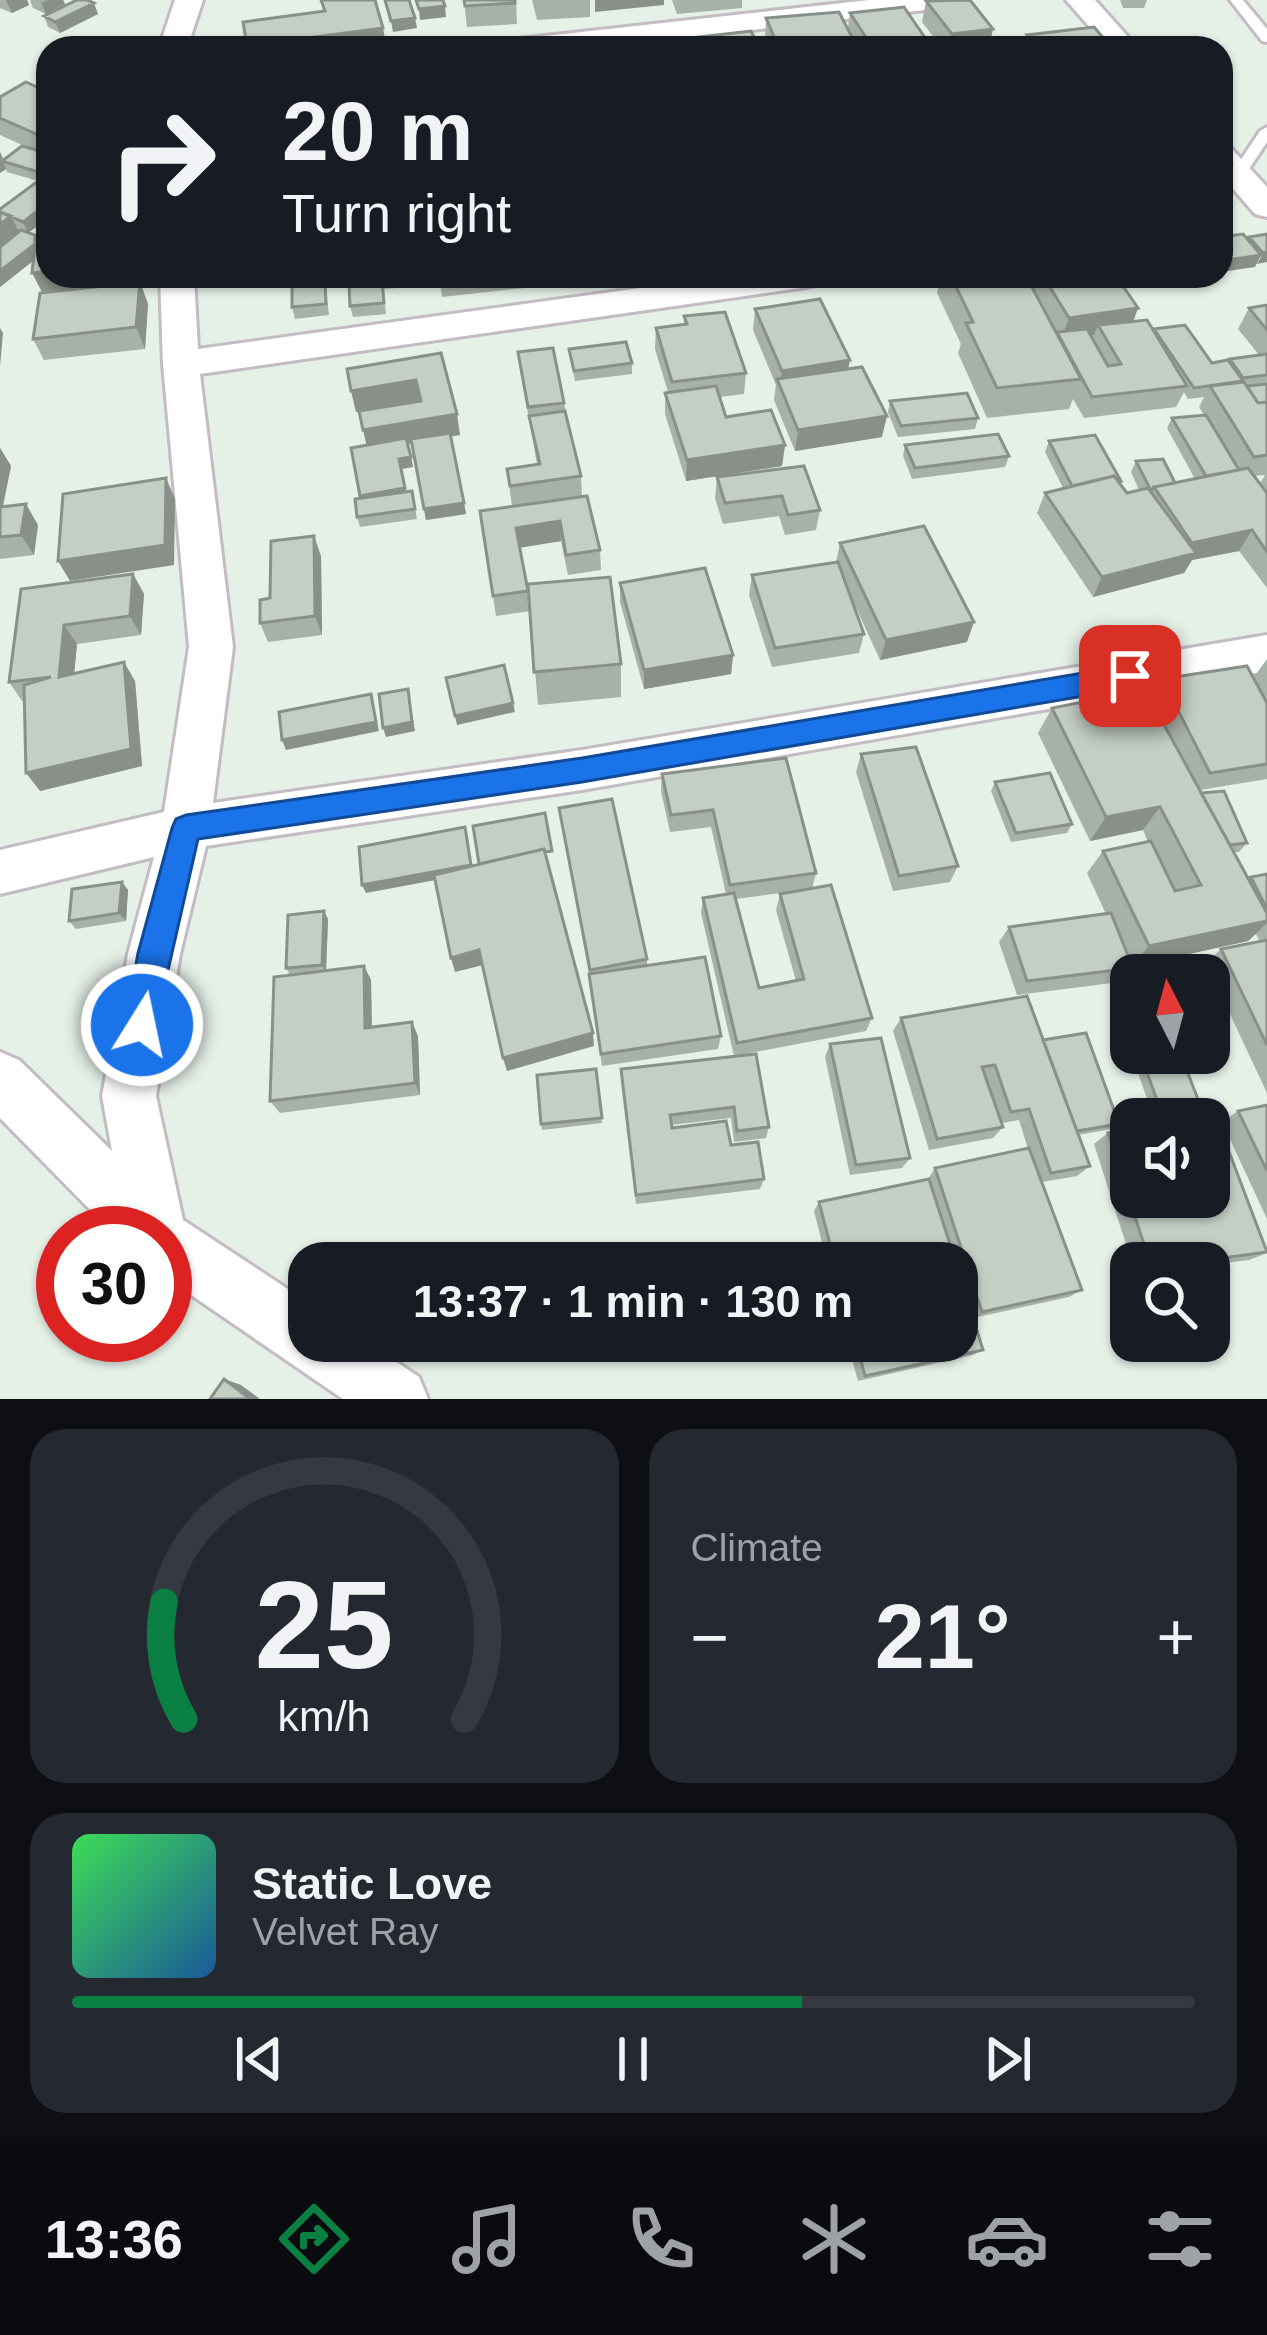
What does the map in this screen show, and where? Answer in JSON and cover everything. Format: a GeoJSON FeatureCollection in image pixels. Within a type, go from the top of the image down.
{"type":"FeatureCollection","features":[{"type":"Feature","properties":{"kind":"street"},"geometry":{"type":"LineString","coordinates":[[177,36],[189,0]]}},
{"type":"Feature","properties":{"kind":"street"},"geometry":{"type":"LineString","coordinates":[[624,36],[942,0]]}},
{"type":"Feature","properties":{"kind":"street"},"geometry":{"type":"LineString","coordinates":[[1080,0],[1113,36]]}},
{"type":"Feature","properties":{"kind":"street"},"geometry":{"type":"LineString","coordinates":[[1233,168],[1267,208]]}},
{"type":"Feature","properties":{"kind":"street"},"geometry":{"type":"LineString","coordinates":[[1233,213],[1267,208]]}},
{"type":"Feature","properties":{"kind":"street"},"geometry":{"type":"LineString","coordinates":[[150,1206],[129,1096],[154,953],[186,828],[212,647],[181,364],[178,288]]}},
{"type":"Feature","properties":{"kind":"street"},"geometry":{"type":"LineString","coordinates":[[181,364],[722,288]]}},
{"type":"Feature","properties":{"kind":"street"},"geometry":{"type":"LineString","coordinates":[[0,872],[186,828],[582,770],[1267,653]]}},
{"type":"Feature","properties":{"kind":"street"},"geometry":{"type":"LineString","coordinates":[[0,1079],[128,1206]]}},
{"type":"Feature","properties":{"kind":"street"},"geometry":{"type":"LineString","coordinates":[[192,1260],[288,1325]]}},
{"type":"Feature","properties":{"kind":"street"},"geometry":{"type":"LineString","coordinates":[[342,1362],[397,1399]]}},
{"type":"Feature","properties":{"kind":"lane"},"geometry":{"type":"LineString","coordinates":[[1235,0],[1267,38]]}},
{"type":"Feature","properties":{"kind":"lane"},"geometry":{"type":"LineString","coordinates":[[1233,162],[1267,131]]}},
{"type":"Feature","properties":{"kind":"building"},"geometry":{"type":"Polygon","coordinates":[[[77,0],[94,3],[55,22],[44,16],[77,0]]]}},
{"type":"Feature","properties":{"kind":"building"},"geometry":{"type":"Polygon","coordinates":[[[321,0],[375,0],[383,28],[323,36],[245,36],[243,22],[325,11],[321,0]]]}},
{"type":"Feature","properties":{"kind":"building"},"geometry":{"type":"Polygon","coordinates":[[[385,0],[409,0],[415,18],[391,21],[385,0]]]}},
{"type":"Feature","properties":{"kind":"building"},"geometry":{"type":"Polygon","coordinates":[[[416,0],[443,0],[445,6],[419,9],[416,0]]]}},
{"type":"Feature","properties":{"kind":"building"},"geometry":{"type":"Polygon","coordinates":[[[464,0],[515,0],[515,3],[465,6],[464,0]]]}},
{"type":"Feature","properties":{"kind":"building"},"geometry":{"type":"Polygon","coordinates":[[[970,0],[993,29],[952,34],[926,1],[970,0]]]}},
{"type":"Feature","properties":{"kind":"building"},"geometry":{"type":"Polygon","coordinates":[[[904,7],[924,36],[865,36],[850,13],[904,7]]]}},
{"type":"Feature","properties":{"kind":"building"},"geometry":{"type":"Polygon","coordinates":[[[839,12],[851,36],[774,36],[766,18],[839,12]]]}},
{"type":"Feature","properties":{"kind":"building"},"geometry":{"type":"Polygon","coordinates":[[[1094,27],[1102,36],[1028,36],[1094,27]]]}},
{"type":"Feature","properties":{"kind":"building"},"geometry":{"type":"Polygon","coordinates":[[[751,31],[754,36],[708,36],[751,31]]]}},
{"type":"Feature","properties":{"kind":"building"},"geometry":{"type":"Polygon","coordinates":[[[26,82],[36,87],[36,134],[0,118],[0,97],[26,82]]]}},
{"type":"Feature","properties":{"kind":"building"},"geometry":{"type":"Polygon","coordinates":[[[22,146],[36,150],[36,171],[2,161],[22,146]]]}},
{"type":"Feature","properties":{"kind":"building"},"geometry":{"type":"Polygon","coordinates":[[[36,183],[36,212],[23,222],[0,209],[36,183]]]}},
{"type":"Feature","properties":{"kind":"building"},"geometry":{"type":"Polygon","coordinates":[[[21,230],[35,235],[35,244],[0,271],[0,247],[21,230]]]}},
{"type":"Feature","properties":{"kind":"building"},"geometry":{"type":"Polygon","coordinates":[[[1243,234],[1261,255],[1233,259],[1233,235],[1243,234]]]}},
{"type":"Feature","properties":{"kind":"building"},"geometry":{"type":"Polygon","coordinates":[[[1267,234],[1267,252],[1263,253],[1249,237],[1267,234]]]}},
{"type":"Feature","properties":{"kind":"building"},"geometry":{"type":"Polygon","coordinates":[[[139,288],[136,327],[33,339],[40,293],[139,288]]]}},
{"type":"Feature","properties":{"kind":"building"},"geometry":{"type":"Polygon","coordinates":[[[292,288],[325,288],[326,304],[292,307],[292,288]]]}},
{"type":"Feature","properties":{"kind":"building"},"geometry":{"type":"Polygon","coordinates":[[[349,288],[383,288],[384,303],[350,306],[349,288]]]}},
{"type":"Feature","properties":{"kind":"building"},"geometry":{"type":"Polygon","coordinates":[[[957,288],[1032,288],[1081,379],[997,388],[966,323],[973,322],[957,288]]]}},
{"type":"Feature","properties":{"kind":"building"},"geometry":{"type":"Polygon","coordinates":[[[1050,288],[1124,288],[1138,308],[1069,318],[1050,288]]]}},
{"type":"Feature","properties":{"kind":"building"},"geometry":{"type":"Polygon","coordinates":[[[820,299],[850,360],[782,371],[755,309],[820,299]]]}},
{"type":"Feature","properties":{"kind":"building"},"geometry":{"type":"Polygon","coordinates":[[[1267,305],[1267,330],[1249,308],[1267,305]]]}},
{"type":"Feature","properties":{"kind":"building"},"geometry":{"type":"Polygon","coordinates":[[[725,312],[746,373],[672,382],[656,328],[687,324],[684,316],[725,312]]]}},
{"type":"Feature","properties":{"kind":"building"},"geometry":{"type":"Polygon","coordinates":[[[1147,320],[1187,386],[1092,397],[1057,332],[1087,329],[1108,366],[1121,364],[1098,325],[1147,320]]]}},
{"type":"Feature","properties":{"kind":"building"},"geometry":{"type":"Polygon","coordinates":[[[1185,325],[1212,363],[1228,360],[1243,381],[1194,388],[1154,329],[1185,325]]]}},
{"type":"Feature","properties":{"kind":"building"},"geometry":{"type":"Polygon","coordinates":[[[626,342],[632,363],[574,371],[569,349],[626,342]]]}},
{"type":"Feature","properties":{"kind":"building"},"geometry":{"type":"Polygon","coordinates":[[[553,348],[564,403],[528,407],[518,352],[553,348]]]}},
{"type":"Feature","properties":{"kind":"building"},"geometry":{"type":"Polygon","coordinates":[[[441,353],[457,414],[363,430],[359,411],[421,401],[416,380],[351,391],[347,369],[441,353]]]}},
{"type":"Feature","properties":{"kind":"building"},"geometry":{"type":"Polygon","coordinates":[[[1267,354],[1267,375],[1243,378],[1230,359],[1267,354]]]}},
{"type":"Feature","properties":{"kind":"building"},"geometry":{"type":"Polygon","coordinates":[[[862,367],[887,416],[798,430],[777,379],[862,367]]]}},
{"type":"Feature","properties":{"kind":"building"},"geometry":{"type":"Polygon","coordinates":[[[1244,382],[1258,403],[1267,402],[1267,455],[1254,457],[1210,386],[1244,382]]]}},
{"type":"Feature","properties":{"kind":"building"},"geometry":{"type":"Polygon","coordinates":[[[1267,384],[1267,402],[1258,403],[1247,386],[1267,384]]]}},
{"type":"Feature","properties":{"kind":"building"},"geometry":{"type":"Polygon","coordinates":[[[716,386],[726,417],[771,410],[785,445],[687,460],[665,393],[716,386]]]}},
{"type":"Feature","properties":{"kind":"building"},"geometry":{"type":"Polygon","coordinates":[[[967,393],[978,418],[901,426],[890,401],[967,393]]]}},
{"type":"Feature","properties":{"kind":"building"},"geometry":{"type":"Polygon","coordinates":[[[565,411],[581,476],[510,486],[507,469],[540,464],[529,416],[565,411]]]}},
{"type":"Feature","properties":{"kind":"building"},"geometry":{"type":"Polygon","coordinates":[[[1206,415],[1239,470],[1206,476],[1172,418],[1206,415]]]}},
{"type":"Feature","properties":{"kind":"building"},"geometry":{"type":"Polygon","coordinates":[[[450,433],[464,503],[424,509],[411,439],[450,433]]]}},
{"type":"Feature","properties":{"kind":"building"},"geometry":{"type":"Polygon","coordinates":[[[998,434],[1009,456],[915,468],[905,445],[998,434]]]}},
{"type":"Feature","properties":{"kind":"building"},"geometry":{"type":"Polygon","coordinates":[[[1095,435],[1121,481],[1114,476],[1072,486],[1049,441],[1095,435]]]}},
{"type":"Feature","properties":{"kind":"building"},"geometry":{"type":"Polygon","coordinates":[[[406,438],[411,457],[399,459],[405,488],[360,496],[351,448],[406,438]]]}},
{"type":"Feature","properties":{"kind":"building"},"geometry":{"type":"Polygon","coordinates":[[[1163,459],[1175,483],[1151,491],[1136,461],[1163,459]]]}},
{"type":"Feature","properties":{"kind":"building"},"geometry":{"type":"Polygon","coordinates":[[[804,466],[820,510],[788,515],[782,496],[725,503],[717,477],[804,466]]]}},
{"type":"Feature","properties":{"kind":"building"},"geometry":{"type":"Polygon","coordinates":[[[1248,468],[1267,493],[1267,552],[1252,530],[1192,543],[1154,487],[1248,468]]]}},
{"type":"Feature","properties":{"kind":"building"},"geometry":{"type":"Polygon","coordinates":[[[1114,476],[1127,493],[1148,488],[1196,553],[1102,577],[1045,493],[1114,476]]]}},
{"type":"Feature","properties":{"kind":"building"},"geometry":{"type":"Polygon","coordinates":[[[166,478],[165,545],[58,561],[63,494],[166,478]]]}},
{"type":"Feature","properties":{"kind":"building"},"geometry":{"type":"Polygon","coordinates":[[[412,491],[415,509],[357,517],[355,499],[412,491]]]}},
{"type":"Feature","properties":{"kind":"building"},"geometry":{"type":"Polygon","coordinates":[[[587,496],[600,550],[566,555],[560,521],[516,528],[528,591],[493,596],[480,511],[587,496]]]}},
{"type":"Feature","properties":{"kind":"building"},"geometry":{"type":"Polygon","coordinates":[[[26,504],[21,535],[0,537],[0,507],[26,504]]]}},
{"type":"Feature","properties":{"kind":"building"},"geometry":{"type":"Polygon","coordinates":[[[924,526],[974,622],[886,640],[840,543],[924,526]]]}},
{"type":"Feature","properties":{"kind":"building"},"geometry":{"type":"Polygon","coordinates":[[[314,536],[315,616],[260,623],[260,600],[270,598],[271,541],[314,536]]]}},
{"type":"Feature","properties":{"kind":"building"},"geometry":{"type":"Polygon","coordinates":[[[838,562],[864,634],[775,648],[752,575],[838,562]]]}},
{"type":"Feature","properties":{"kind":"building"},"geometry":{"type":"Polygon","coordinates":[[[705,568],[733,655],[644,670],[620,583],[705,568]]]}},
{"type":"Feature","properties":{"kind":"building"},"geometry":{"type":"Polygon","coordinates":[[[133,574],[130,616],[64,625],[59,677],[124,662],[131,749],[26,773],[24,685],[51,677],[9,682],[21,589],[133,574]]]}},
{"type":"Feature","properties":{"kind":"building"},"geometry":{"type":"Polygon","coordinates":[[[610,577],[621,664],[534,672],[528,584],[610,577]]]}},
{"type":"Feature","properties":{"kind":"building"},"geometry":{"type":"Polygon","coordinates":[[[504,665],[513,703],[455,716],[446,678],[504,665]]]}},
{"type":"Feature","properties":{"kind":"building"},"geometry":{"type":"Polygon","coordinates":[[[1247,666],[1267,703],[1267,764],[1210,773],[1162,679],[1247,666]]]}},
{"type":"Feature","properties":{"kind":"building"},"geometry":{"type":"Polygon","coordinates":[[[408,689],[412,722],[383,728],[379,694],[408,689]]]}},
{"type":"Feature","properties":{"kind":"building"},"geometry":{"type":"Polygon","coordinates":[[[1145,690],[1267,913],[1267,921],[1149,946],[1103,851],[1151,841],[1175,891],[1201,885],[1160,807],[1106,817],[1052,708],[1145,690]]]}},
{"type":"Feature","properties":{"kind":"building"},"geometry":{"type":"Polygon","coordinates":[[[371,694],[376,722],[282,740],[279,712],[371,694]]]}},
{"type":"Feature","properties":{"kind":"building"},"geometry":{"type":"Polygon","coordinates":[[[916,747],[958,866],[899,876],[861,754],[916,747]]]}},
{"type":"Feature","properties":{"kind":"building"},"geometry":{"type":"Polygon","coordinates":[[[786,758],[816,873],[730,885],[713,810],[671,815],[662,774],[786,758]]]}},
{"type":"Feature","properties":{"kind":"building"},"geometry":{"type":"Polygon","coordinates":[[[1050,773],[1072,824],[1016,833],[995,782],[1050,773]]]}},
{"type":"Feature","properties":{"kind":"building"},"geometry":{"type":"Polygon","coordinates":[[[1224,791],[1247,843],[1230,845],[1201,793],[1224,791]]]}},
{"type":"Feature","properties":{"kind":"building"},"geometry":{"type":"Polygon","coordinates":[[[612,799],[647,959],[590,970],[559,808],[612,799]]]}},
{"type":"Feature","properties":{"kind":"building"},"geometry":{"type":"Polygon","coordinates":[[[545,813],[552,851],[479,864],[473,826],[545,813]]]}},
{"type":"Feature","properties":{"kind":"building"},"geometry":{"type":"Polygon","coordinates":[[[465,827],[471,865],[362,885],[359,847],[465,827]]]}},
{"type":"Feature","properties":{"kind":"building"},"geometry":{"type":"Polygon","coordinates":[[[544,849],[593,1033],[503,1058],[479,950],[451,958],[434,875],[544,849]]]}},
{"type":"Feature","properties":{"kind":"building"},"geometry":{"type":"Polygon","coordinates":[[[1267,874],[1267,909],[1251,877],[1267,874]]]}},
{"type":"Feature","properties":{"kind":"building"},"geometry":{"type":"Polygon","coordinates":[[[122,882],[119,913],[69,921],[72,889],[122,882]]]}},
{"type":"Feature","properties":{"kind":"building"},"geometry":{"type":"Polygon","coordinates":[[[831,885],[872,1018],[737,1043],[703,898],[734,893],[759,988],[804,979],[780,894],[831,885]]]}},
{"type":"Feature","properties":{"kind":"building"},"geometry":{"type":"Polygon","coordinates":[[[324,911],[322,965],[286,968],[288,915],[324,911]]]}},
{"type":"Feature","properties":{"kind":"building"},"geometry":{"type":"Polygon","coordinates":[[[1111,913],[1127,954],[1110,954],[1110,971],[1027,981],[1009,927],[1111,913]]]}},
{"type":"Feature","properties":{"kind":"building"},"geometry":{"type":"Polygon","coordinates":[[[1267,940],[1267,1045],[1230,968],[1230,954],[1221,949],[1267,940]]]}},
{"type":"Feature","properties":{"kind":"building"},"geometry":{"type":"Polygon","coordinates":[[[705,957],[721,1036],[601,1054],[589,974],[705,957]]]}},
{"type":"Feature","properties":{"kind":"building"},"geometry":{"type":"Polygon","coordinates":[[[364,966],[365,1028],[412,1022],[415,1083],[270,1101],[274,977],[364,966]]]}},
{"type":"Feature","properties":{"kind":"building"},"geometry":{"type":"Polygon","coordinates":[[[1027,996],[1090,1166],[1051,1173],[1029,1109],[1011,1112],[995,1065],[982,1067],[1003,1127],[937,1139],[901,1018],[1027,996]]]}},
{"type":"Feature","properties":{"kind":"building"},"geometry":{"type":"Polygon","coordinates":[[[1086,1033],[1110,1099],[1110,1126],[1077,1131],[1043,1040],[1086,1033]]]}},
{"type":"Feature","properties":{"kind":"building"},"geometry":{"type":"Polygon","coordinates":[[[881,1038],[910,1158],[856,1165],[830,1044],[881,1038]]]}},
{"type":"Feature","properties":{"kind":"building"},"geometry":{"type":"Polygon","coordinates":[[[756,1054],[769,1127],[737,1131],[734,1107],[670,1115],[672,1128],[726,1121],[731,1145],[758,1142],[764,1179],[636,1195],[621,1069],[756,1054]]]}},
{"type":"Feature","properties":{"kind":"building"},"geometry":{"type":"Polygon","coordinates":[[[596,1069],[602,1118],[541,1124],[537,1075],[596,1069]]]}},
{"type":"Feature","properties":{"kind":"building"},"geometry":{"type":"Polygon","coordinates":[[[1148,1074],[1188,1074],[1198,1098],[1156,1098],[1148,1074]]]}},
{"type":"Feature","properties":{"kind":"building"},"geometry":{"type":"Polygon","coordinates":[[[1267,1105],[1267,1171],[1238,1111],[1267,1105]]]}},
{"type":"Feature","properties":{"kind":"building"},"geometry":{"type":"Polygon","coordinates":[[[1029,1148],[1082,1290],[982,1312],[978,1242],[959,1242],[935,1168],[1029,1148]]]}},
{"type":"Feature","properties":{"kind":"building"},"geometry":{"type":"Polygon","coordinates":[[[1230,1154],[1267,1252],[1230,1257],[1230,1242],[1143,1242],[1135,1218],[1230,1218],[1230,1154]]]}},
{"type":"Feature","properties":{"kind":"building"},"geometry":{"type":"Polygon","coordinates":[[[929,1179],[949,1242],[829,1242],[819,1202],[929,1179]]]}},
{"type":"Feature","properties":{"kind":"building"},"geometry":{"type":"Polygon","coordinates":[[[861,1362],[929,1362],[865,1376],[861,1362]]]}},
{"type":"Feature","properties":{"kind":"building"},"geometry":{"type":"Polygon","coordinates":[[[224,1379],[250,1399],[210,1399],[224,1379]]]}},
{"type":"Feature","properties":{"kind":"route"},"geometry":{"type":"LineString","coordinates":[[142,1025],[154,953],[186,828],[582,770],[1130,676]]}}]}
